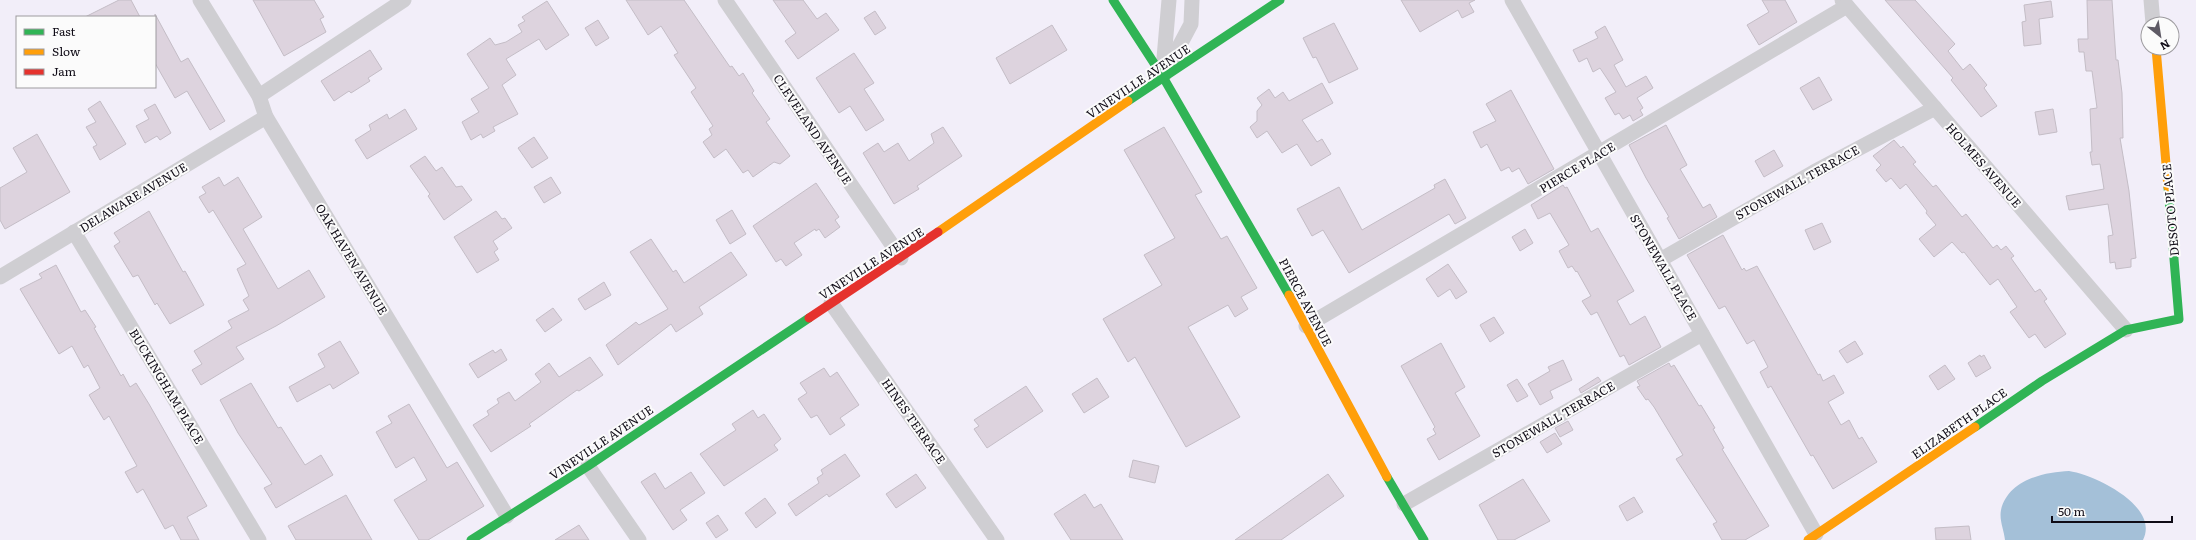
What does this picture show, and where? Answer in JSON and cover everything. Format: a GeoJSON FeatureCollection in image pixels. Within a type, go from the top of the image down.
{"type":"FeatureCollection","features":[{"type":"Feature","properties":{"kind":"main road","name":"PIERCE AVENUE"},"geometry":{"type":"LineString","coordinates":[[1113,0],[1163,77],[1274,268],[1363,434],[1424,540]]}},
{"type":"Feature","properties":{"kind":"main road","name":"VINEVILLE AVENUE"},"geometry":{"type":"LineString","coordinates":[[471,540],[588,466],[831,303],[901,258],[1163,77],[1280,0]]}},
{"type":"Feature","properties":{"kind":"main road","name":"DESOTO PLACE"},"geometry":{"type":"LineString","coordinates":[[2126,330],[2179,318],[2157,56]]}},
{"type":"Feature","properties":{"kind":"main road","name":"ELIZABETH PLACE"},"geometry":{"type":"LineString","coordinates":[[1812,537],[2042,380],[2126,330]]}},
{"type":"Feature","properties":{"kind":"street","name":"OAK HAVEN AVENUE"},"geometry":{"type":"LineString","coordinates":[[200,0],[259,96],[266,117],[507,516]]}},
{"type":"Feature","properties":{"kind":"street"},"geometry":{"type":"LineString","coordinates":[[259,96],[404,0]]}},
{"type":"Feature","properties":{"kind":"street","name":"CLEVELAND AVENUE"},"geometry":{"type":"LineString","coordinates":[[725,0],[901,258]]}},
{"type":"Feature","properties":{"kind":"street"},"geometry":{"type":"LineString","coordinates":[[1163,77],[1169,0]]}},
{"type":"Feature","properties":{"kind":"street"},"geometry":{"type":"LineString","coordinates":[[1163,77],[1191,24],[1192,0]]}},
{"type":"Feature","properties":{"kind":"street","name":"STONEWALL PLACE"},"geometry":{"type":"LineString","coordinates":[[1512,0],[1702,334],[1812,537]]}},
{"type":"Feature","properties":{"kind":"street"},"geometry":{"type":"LineString","coordinates":[[2151,0],[2153,16]]}},
{"type":"Feature","properties":{"kind":"street","name":"PIERCE PLACE"},"geometry":{"type":"LineString","coordinates":[[1306,326],[1599,154],[1844,3]]}},
{"type":"Feature","properties":{"kind":"street","name":"HOLMES AVENUE"},"geometry":{"type":"LineString","coordinates":[[1844,3],[2126,330]]}},
{"type":"Feature","properties":{"kind":"street","name":"STONEWALL TERRACE"},"geometry":{"type":"LineString","coordinates":[[1660,260],[1814,172],[1935,108]]}},
{"type":"Feature","properties":{"kind":"street","name":"DELAWARE AVENUE"},"geometry":{"type":"LineString","coordinates":[[0,277],[266,117]]}},
{"type":"Feature","properties":{"kind":"street","name":"BUCKINGHAM PLACE"},"geometry":{"type":"LineString","coordinates":[[74,232],[259,540]]}},
{"type":"Feature","properties":{"kind":"street","name":"HINES TERRACE"},"geometry":{"type":"LineString","coordinates":[[831,303],[997,540]]}},
{"type":"Feature","properties":{"kind":"street","name":"STONEWALL TERRACE"},"geometry":{"type":"LineString","coordinates":[[1404,504],[1702,334]]}},
{"type":"Feature","properties":{"kind":"street"},"geometry":{"type":"LineString","coordinates":[[588,466],[639,540]]}},
{"type":"Feature","properties":{"kind":"water"},"geometry":{"type":"Polygon","coordinates":[[[2069,471],[2094,479],[2108,486],[2122,494],[2134,504],[2142,515],[2146,527],[2143,540],[2005,540],[2001,521],[2001,510],[2011,491],[2028,480],[2038,476],[2049,473],[2069,471]]]}},
{"type":"Feature","properties":{"kind":"building"},"geometry":{"type":"Polygon","coordinates":[[[119,0],[131,0],[139,16],[87,16],[119,0]]]}},
{"type":"Feature","properties":{"kind":"building"},"geometry":{"type":"Polygon","coordinates":[[[253,0],[314,0],[324,17],[320,19],[326,32],[284,56],[253,0]]]}},
{"type":"Feature","properties":{"kind":"building"},"geometry":{"type":"Polygon","coordinates":[[[626,0],[684,0],[730,67],[732,66],[739,76],[743,73],[754,91],[752,93],[770,119],[766,122],[790,156],[780,164],[774,162],[753,177],[748,170],[743,173],[726,149],[714,158],[703,142],[712,135],[709,129],[713,126],[691,92],[696,88],[674,55],[678,53],[661,26],[648,35],[626,0]]]}},
{"type":"Feature","properties":{"kind":"building"},"geometry":{"type":"Polygon","coordinates":[[[773,0],[803,0],[817,19],[826,13],[839,30],[798,59],[785,41],[796,33],[773,0]]]}},
{"type":"Feature","properties":{"kind":"building"},"geometry":{"type":"Polygon","coordinates":[[[1401,0],[1475,0],[1469,3],[1474,12],[1462,18],[1458,10],[1420,32],[1401,0]]]}},
{"type":"Feature","properties":{"kind":"building"},"geometry":{"type":"Polygon","coordinates":[[[1762,0],[1785,0],[1797,22],[1759,45],[1747,25],[1769,12],[1762,0]]]}},
{"type":"Feature","properties":{"kind":"building"},"geometry":{"type":"Polygon","coordinates":[[[1885,0],[1915,0],[1955,44],[1948,51],[1963,70],[1970,64],[1987,85],[1984,88],[1997,106],[1981,117],[1951,80],[1953,78],[1885,0]]]}},
{"type":"Feature","properties":{"kind":"building"},"geometry":{"type":"Polygon","coordinates":[[[2087,0],[2112,0],[2116,60],[2118,60],[2122,93],[2123,138],[2120,138],[2129,191],[2136,258],[2131,259],[2131,267],[2116,269],[2115,262],[2110,263],[2108,236],[2113,235],[2108,204],[2069,210],[2066,196],[2104,189],[2100,164],[2092,165],[2090,152],[2092,152],[2090,109],[2097,108],[2092,71],[2086,71],[2084,52],[2079,52],[2078,39],[2088,39],[2087,0]]]}},
{"type":"Feature","properties":{"kind":"building"},"geometry":{"type":"Polygon","coordinates":[[[547,1],[569,35],[546,50],[539,39],[506,59],[516,75],[502,85],[518,114],[493,127],[495,131],[483,138],[481,134],[471,140],[462,122],[479,112],[471,99],[489,88],[467,54],[490,38],[495,45],[506,42],[522,32],[518,25],[525,21],[522,17],[547,1]]]}},
{"type":"Feature","properties":{"kind":"building"},"geometry":{"type":"Polygon","coordinates":[[[2051,1],[2053,17],[2039,19],[2041,44],[2024,46],[2022,22],[2026,21],[2024,5],[2051,1]]]}},
{"type":"Feature","properties":{"kind":"building"},"geometry":{"type":"Polygon","coordinates":[[[875,11],[886,28],[875,35],[864,18],[875,11]]]}},
{"type":"Feature","properties":{"kind":"building"},"geometry":{"type":"Polygon","coordinates":[[[155,14],[181,62],[188,58],[225,121],[210,130],[187,91],[175,98],[156,65],[155,14]]]}},
{"type":"Feature","properties":{"kind":"building"},"geometry":{"type":"Polygon","coordinates":[[[598,20],[609,38],[596,46],[585,28],[598,20]]]}},
{"type":"Feature","properties":{"kind":"building"},"geometry":{"type":"Polygon","coordinates":[[[1334,23],[1358,69],[1329,83],[1316,57],[1313,58],[1303,38],[1334,23]]]}},
{"type":"Feature","properties":{"kind":"building"},"geometry":{"type":"Polygon","coordinates":[[[1052,25],[1067,50],[1010,84],[996,58],[1052,25]]]}},
{"type":"Feature","properties":{"kind":"building"},"geometry":{"type":"Polygon","coordinates":[[[1605,26],[1623,60],[1614,65],[1626,87],[1646,76],[1653,88],[1637,98],[1643,108],[1640,110],[1643,115],[1633,121],[1630,115],[1623,119],[1619,113],[1615,115],[1605,98],[1616,92],[1600,68],[1593,72],[1587,58],[1579,62],[1573,50],[1598,38],[1595,32],[1605,26]]]}},
{"type":"Feature","properties":{"kind":"building"},"geometry":{"type":"Polygon","coordinates":[[[370,50],[382,69],[368,78],[370,81],[351,93],[349,91],[334,101],[321,81],[370,50]]]}},
{"type":"Feature","properties":{"kind":"building"},"geometry":{"type":"Polygon","coordinates":[[[854,53],[874,83],[864,89],[884,120],[866,131],[850,106],[839,113],[816,78],[854,53]]]}},
{"type":"Feature","properties":{"kind":"building"},"geometry":{"type":"Polygon","coordinates":[[[1819,77],[1832,100],[1813,110],[1800,88],[1819,77]]]}},
{"type":"Feature","properties":{"kind":"building"},"geometry":{"type":"Polygon","coordinates":[[[1322,83],[1333,103],[1302,120],[1317,142],[1322,139],[1331,154],[1311,166],[1297,144],[1282,153],[1267,131],[1257,138],[1250,127],[1257,121],[1257,111],[1262,105],[1257,98],[1269,89],[1275,98],[1283,92],[1289,101],[1322,83]]]}},
{"type":"Feature","properties":{"kind":"building"},"geometry":{"type":"Polygon","coordinates":[[[1511,90],[1554,169],[1528,184],[1519,168],[1512,172],[1509,167],[1501,171],[1487,144],[1481,148],[1473,132],[1496,121],[1486,104],[1511,90]]]}},
{"type":"Feature","properties":{"kind":"building"},"geometry":{"type":"Polygon","coordinates":[[[100,101],[126,144],[100,160],[93,147],[97,145],[86,127],[96,122],[88,109],[100,101]]]}},
{"type":"Feature","properties":{"kind":"building"},"geometry":{"type":"Polygon","coordinates":[[[155,104],[171,133],[160,140],[157,136],[145,143],[136,126],[149,119],[144,110],[155,104]]]}},
{"type":"Feature","properties":{"kind":"building"},"geometry":{"type":"Polygon","coordinates":[[[405,109],[417,129],[367,159],[355,140],[371,130],[369,125],[387,114],[389,119],[405,109]]]}},
{"type":"Feature","properties":{"kind":"building"},"geometry":{"type":"Polygon","coordinates":[[[2053,109],[2057,132],[2039,135],[2035,112],[2053,109]]]}},
{"type":"Feature","properties":{"kind":"building"},"geometry":{"type":"Polygon","coordinates":[[[1666,125],[1687,165],[1680,169],[1703,208],[1710,204],[1717,217],[1679,239],[1667,218],[1669,217],[1629,145],[1666,125]]]}},
{"type":"Feature","properties":{"kind":"building"},"geometry":{"type":"Polygon","coordinates":[[[943,127],[962,156],[917,186],[919,189],[894,204],[863,153],[878,143],[884,152],[898,143],[909,161],[934,143],[931,134],[943,127]]]}},
{"type":"Feature","properties":{"kind":"building"},"geometry":{"type":"Polygon","coordinates":[[[1164,127],[1202,192],[1195,195],[1221,239],[1227,236],[1257,288],[1241,297],[1248,309],[1235,317],[1228,305],[1188,327],[1240,417],[1186,447],[1135,357],[1128,362],[1103,319],[1162,285],[1144,255],[1175,238],[1124,150],[1164,127]]]}},
{"type":"Feature","properties":{"kind":"building"},"geometry":{"type":"Polygon","coordinates":[[[37,134],[70,192],[5,229],[0,220],[0,188],[27,172],[13,148],[37,134]]]}},
{"type":"Feature","properties":{"kind":"building"},"geometry":{"type":"Polygon","coordinates":[[[534,137],[548,158],[532,168],[518,148],[534,137]]]}},
{"type":"Feature","properties":{"kind":"building"},"geometry":{"type":"Polygon","coordinates":[[[1894,140],[1901,148],[1903,146],[1916,162],[1913,164],[1933,187],[1936,185],[1962,217],[1966,214],[1993,248],[1997,245],[2001,250],[2006,246],[2014,256],[2011,258],[2035,292],[2040,289],[2047,299],[2044,301],[2066,334],[2045,348],[2035,334],[2029,338],[2010,312],[2017,307],[1998,279],[1990,285],[1964,252],[1962,253],[1952,242],[1934,257],[1919,239],[1936,225],[1926,213],[1927,211],[1906,184],[1900,189],[1891,178],[1886,182],[1876,170],[1881,165],[1873,156],[1894,140]]]}},
{"type":"Feature","properties":{"kind":"building"},"geometry":{"type":"Polygon","coordinates":[[[1774,150],[1783,166],[1764,177],[1755,161],[1774,150]]]}},
{"type":"Feature","properties":{"kind":"building"},"geometry":{"type":"Polygon","coordinates":[[[425,156],[436,171],[442,167],[456,187],[462,186],[472,200],[444,220],[428,196],[430,194],[410,166],[425,156]]]}},
{"type":"Feature","properties":{"kind":"building"},"geometry":{"type":"Polygon","coordinates":[[[219,177],[224,186],[238,177],[262,217],[243,229],[278,289],[309,270],[325,297],[276,326],[236,347],[244,359],[201,385],[192,370],[202,364],[194,351],[232,328],[228,321],[249,310],[243,300],[249,296],[237,269],[246,264],[213,210],[209,213],[199,197],[206,193],[202,187],[219,177]]]}},
{"type":"Feature","properties":{"kind":"building"},"geometry":{"type":"Polygon","coordinates":[[[551,177],[561,193],[544,203],[534,187],[551,177]]]}},
{"type":"Feature","properties":{"kind":"building"},"geometry":{"type":"Polygon","coordinates":[[[1445,179],[1466,218],[1455,224],[1449,214],[1349,273],[1323,230],[1312,236],[1297,209],[1339,187],[1362,230],[1435,188],[1434,185],[1445,179]]]}},
{"type":"Feature","properties":{"kind":"building"},"geometry":{"type":"Polygon","coordinates":[[[816,183],[839,217],[835,220],[840,227],[825,238],[819,229],[816,231],[815,229],[794,243],[802,255],[786,266],[781,259],[776,262],[753,226],[816,183]]]}},
{"type":"Feature","properties":{"kind":"building"},"geometry":{"type":"Polygon","coordinates":[[[1563,185],[1565,188],[1567,187],[1591,232],[1598,228],[1634,291],[1617,301],[1630,325],[1645,316],[1661,347],[1629,365],[1624,355],[1620,357],[1597,312],[1591,315],[1582,301],[1591,296],[1577,271],[1576,272],[1572,266],[1568,268],[1559,251],[1569,245],[1550,213],[1538,219],[1531,205],[1563,185]]]}},
{"type":"Feature","properties":{"kind":"building"},"geometry":{"type":"Polygon","coordinates":[[[732,210],[746,234],[730,244],[716,220],[732,210]]]}},
{"type":"Feature","properties":{"kind":"building"},"geometry":{"type":"Polygon","coordinates":[[[149,211],[183,272],[185,271],[204,305],[170,324],[157,303],[155,305],[138,275],[133,277],[114,246],[120,242],[114,233],[149,211]]]}},
{"type":"Feature","properties":{"kind":"building"},"geometry":{"type":"Polygon","coordinates":[[[496,211],[502,219],[505,218],[512,228],[493,241],[498,249],[494,252],[499,260],[477,273],[454,237],[496,211]]]}},
{"type":"Feature","properties":{"kind":"building"},"geometry":{"type":"Polygon","coordinates":[[[1822,223],[1831,242],[1814,250],[1805,230],[1822,223]]]}},
{"type":"Feature","properties":{"kind":"building"},"geometry":{"type":"Polygon","coordinates":[[[1525,229],[1533,243],[1520,251],[1512,237],[1525,229]]]}},
{"type":"Feature","properties":{"kind":"building"},"geometry":{"type":"Polygon","coordinates":[[[1723,235],[1742,270],[1744,268],[1746,271],[1757,266],[1818,375],[1820,374],[1823,381],[1834,375],[1844,393],[1828,402],[1841,425],[1849,420],[1859,439],[1862,437],[1877,462],[1833,489],[1813,455],[1811,456],[1771,386],[1768,388],[1760,372],[1768,367],[1754,340],[1747,344],[1725,306],[1719,309],[1687,255],[1723,235]]]}},
{"type":"Feature","properties":{"kind":"building"},"geometry":{"type":"Polygon","coordinates":[[[651,239],[673,272],[676,270],[684,283],[731,252],[747,275],[699,307],[703,314],[676,332],[671,324],[618,365],[606,345],[636,322],[639,325],[668,309],[630,252],[651,239]]]}},
{"type":"Feature","properties":{"kind":"building"},"geometry":{"type":"Polygon","coordinates":[[[1448,264],[1467,292],[1456,299],[1450,289],[1438,297],[1426,279],[1448,264]]]}},
{"type":"Feature","properties":{"kind":"building"},"geometry":{"type":"Polygon","coordinates":[[[56,265],[81,312],[85,310],[96,327],[94,328],[121,376],[123,374],[130,387],[136,383],[207,506],[187,517],[199,540],[181,540],[173,525],[165,529],[143,489],[137,493],[125,472],[137,466],[109,416],[104,420],[89,395],[100,388],[88,365],[84,368],[72,346],[59,354],[20,289],[42,278],[39,274],[56,265]]]}},
{"type":"Feature","properties":{"kind":"building"},"geometry":{"type":"Polygon","coordinates":[[[604,282],[611,295],[585,310],[578,299],[604,282]]]}},
{"type":"Feature","properties":{"kind":"building"},"geometry":{"type":"Polygon","coordinates":[[[553,308],[562,320],[545,332],[536,320],[553,308]]]}},
{"type":"Feature","properties":{"kind":"building"},"geometry":{"type":"Polygon","coordinates":[[[1494,317],[1504,333],[1490,342],[1480,325],[1494,317]]]}},
{"type":"Feature","properties":{"kind":"building"},"geometry":{"type":"Polygon","coordinates":[[[340,341],[359,373],[333,389],[330,384],[297,402],[289,387],[325,367],[318,354],[340,341]]]}},
{"type":"Feature","properties":{"kind":"building"},"geometry":{"type":"Polygon","coordinates":[[[1855,341],[1863,354],[1847,363],[1839,351],[1855,341]]]}},
{"type":"Feature","properties":{"kind":"building"},"geometry":{"type":"Polygon","coordinates":[[[1441,343],[1465,387],[1455,393],[1480,436],[1439,460],[1427,439],[1436,434],[1433,429],[1435,427],[1401,366],[1441,343]]]}},
{"type":"Feature","properties":{"kind":"building"},"geometry":{"type":"Polygon","coordinates":[[[501,349],[507,360],[478,378],[469,364],[493,350],[495,353],[501,349]]]}},
{"type":"Feature","properties":{"kind":"building"},"geometry":{"type":"Polygon","coordinates":[[[1980,355],[1981,357],[1984,355],[1991,368],[1976,377],[1968,363],[1980,355]]]}},
{"type":"Feature","properties":{"kind":"building"},"geometry":{"type":"Polygon","coordinates":[[[590,357],[603,375],[579,391],[577,390],[529,424],[531,426],[491,452],[473,425],[489,415],[487,411],[499,403],[497,399],[509,392],[515,401],[541,382],[535,374],[549,363],[559,377],[590,357]]]}},
{"type":"Feature","properties":{"kind":"building"},"geometry":{"type":"Polygon","coordinates":[[[1563,360],[1572,380],[1550,391],[1553,398],[1540,405],[1528,384],[1550,371],[1548,367],[1563,360]]]}},
{"type":"Feature","properties":{"kind":"building"},"geometry":{"type":"Polygon","coordinates":[[[1669,363],[1671,367],[1674,365],[1699,406],[1701,405],[1715,428],[1713,429],[1724,448],[1722,449],[1769,526],[1745,540],[1722,540],[1713,524],[1717,522],[1676,459],[1683,455],[1654,407],[1648,399],[1646,400],[1637,387],[1640,386],[1637,381],[1669,363]]]}},
{"type":"Feature","properties":{"kind":"building"},"geometry":{"type":"Polygon","coordinates":[[[1945,365],[1955,379],[1938,390],[1929,376],[1945,365]]]}},
{"type":"Feature","properties":{"kind":"building"},"geometry":{"type":"Polygon","coordinates":[[[824,368],[830,377],[837,372],[859,405],[840,418],[845,425],[830,435],[817,415],[811,418],[798,399],[807,393],[800,383],[824,368]]]}},
{"type":"Feature","properties":{"kind":"building"},"geometry":{"type":"Polygon","coordinates":[[[1598,377],[1601,381],[1581,393],[1579,389],[1598,377]]]}},
{"type":"Feature","properties":{"kind":"building"},"geometry":{"type":"Polygon","coordinates":[[[1097,378],[1109,397],[1084,413],[1072,394],[1097,378]]]}},
{"type":"Feature","properties":{"kind":"building"},"geometry":{"type":"Polygon","coordinates":[[[1517,379],[1528,396],[1517,402],[1507,385],[1517,379]]]}},
{"type":"Feature","properties":{"kind":"building"},"geometry":{"type":"Polygon","coordinates":[[[251,383],[278,428],[281,427],[305,465],[321,455],[333,475],[276,508],[264,488],[272,484],[238,433],[220,400],[251,383]]]}},
{"type":"Feature","properties":{"kind":"building"},"geometry":{"type":"Polygon","coordinates":[[[1026,386],[1043,411],[987,448],[974,429],[979,426],[974,420],[1026,386]]]}},
{"type":"Feature","properties":{"kind":"building"},"geometry":{"type":"Polygon","coordinates":[[[409,404],[447,468],[457,462],[484,506],[428,540],[419,540],[394,500],[427,480],[414,457],[396,468],[376,432],[392,423],[388,416],[409,404]]]}},
{"type":"Feature","properties":{"kind":"building"},"geometry":{"type":"Polygon","coordinates":[[[753,410],[758,418],[764,414],[781,439],[774,445],[778,450],[724,486],[700,454],[736,430],[732,424],[753,410]]]}},
{"type":"Feature","properties":{"kind":"building"},"geometry":{"type":"Polygon","coordinates":[[[1568,421],[1573,430],[1560,437],[1555,428],[1568,421]]]}},
{"type":"Feature","properties":{"kind":"building"},"geometry":{"type":"Polygon","coordinates":[[[1555,433],[1562,444],[1547,453],[1540,442],[1555,433]]]}},
{"type":"Feature","properties":{"kind":"building"},"geometry":{"type":"Polygon","coordinates":[[[845,454],[860,476],[829,497],[827,494],[796,516],[788,504],[819,483],[817,478],[823,474],[821,470],[845,454]]]}},
{"type":"Feature","properties":{"kind":"building"},"geometry":{"type":"Polygon","coordinates":[[[1133,460],[1159,466],[1155,483],[1129,477],[1133,460]]]}},
{"type":"Feature","properties":{"kind":"building"},"geometry":{"type":"Polygon","coordinates":[[[691,472],[705,493],[680,510],[687,520],[673,530],[641,482],[655,473],[665,489],[691,472]]]}},
{"type":"Feature","properties":{"kind":"building"},"geometry":{"type":"Polygon","coordinates":[[[916,474],[926,488],[896,508],[886,494],[916,474]]]}},
{"type":"Feature","properties":{"kind":"building"},"geometry":{"type":"Polygon","coordinates":[[[1328,474],[1344,496],[1281,540],[1235,540],[1328,474]]]}},
{"type":"Feature","properties":{"kind":"building"},"geometry":{"type":"Polygon","coordinates":[[[1523,479],[1550,521],[1514,540],[1498,540],[1479,505],[1523,479]]]}},
{"type":"Feature","properties":{"kind":"building"},"geometry":{"type":"Polygon","coordinates":[[[1085,494],[1094,508],[1101,504],[1123,540],[1071,540],[1054,514],[1085,494]]]}},
{"type":"Feature","properties":{"kind":"building"},"geometry":{"type":"Polygon","coordinates":[[[346,495],[372,540],[296,540],[288,526],[346,495]]]}},
{"type":"Feature","properties":{"kind":"building"},"geometry":{"type":"Polygon","coordinates":[[[1634,497],[1643,512],[1627,521],[1619,506],[1634,497]]]}},
{"type":"Feature","properties":{"kind":"building"},"geometry":{"type":"Polygon","coordinates":[[[765,498],[776,513],[756,528],[745,513],[765,498]]]}},
{"type":"Feature","properties":{"kind":"building"},"geometry":{"type":"Polygon","coordinates":[[[718,515],[728,530],[716,538],[706,523],[718,515]]]}},
{"type":"Feature","properties":{"kind":"building"},"geometry":{"type":"Polygon","coordinates":[[[579,525],[589,540],[555,540],[579,525]]]}},
{"type":"Feature","properties":{"kind":"building"},"geometry":{"type":"Polygon","coordinates":[[[1969,526],[1971,540],[1936,540],[1935,528],[1969,526]]]}},
{"type":"Feature","properties":{"kind":"traffic: fast"},"geometry":{"type":"LineString","coordinates":[[1113,0],[1163,77],[1289,295]]}},
{"type":"Feature","properties":{"kind":"traffic: fast"},"geometry":{"type":"LineString","coordinates":[[1128,101],[1280,0]]}},
{"type":"Feature","properties":{"kind":"traffic: fast"},"geometry":{"type":"LineString","coordinates":[[1975,427],[2042,381],[2126,330],[2179,319],[2168,187]]}},
{"type":"Feature","properties":{"kind":"traffic: fast"},"geometry":{"type":"LineString","coordinates":[[471,540],[588,466],[809,318]]}},
{"type":"Feature","properties":{"kind":"traffic: fast"},"geometry":{"type":"LineString","coordinates":[[1387,477],[1424,540]]}},
{"type":"Feature","properties":{"kind":"traffic: slow"},"geometry":{"type":"LineString","coordinates":[[2157,56],[2168,187]]}},
{"type":"Feature","properties":{"kind":"traffic: slow"},"geometry":{"type":"LineString","coordinates":[[938,232],[1128,101]]}},
{"type":"Feature","properties":{"kind":"traffic: slow"},"geometry":{"type":"LineString","coordinates":[[1289,295],[1387,477]]}},
{"type":"Feature","properties":{"kind":"traffic: slow"},"geometry":{"type":"LineString","coordinates":[[1808,540],[1975,427]]}},
{"type":"Feature","properties":{"kind":"traffic: jam"},"geometry":{"type":"LineString","coordinates":[[809,318],[938,232]]}}]}
